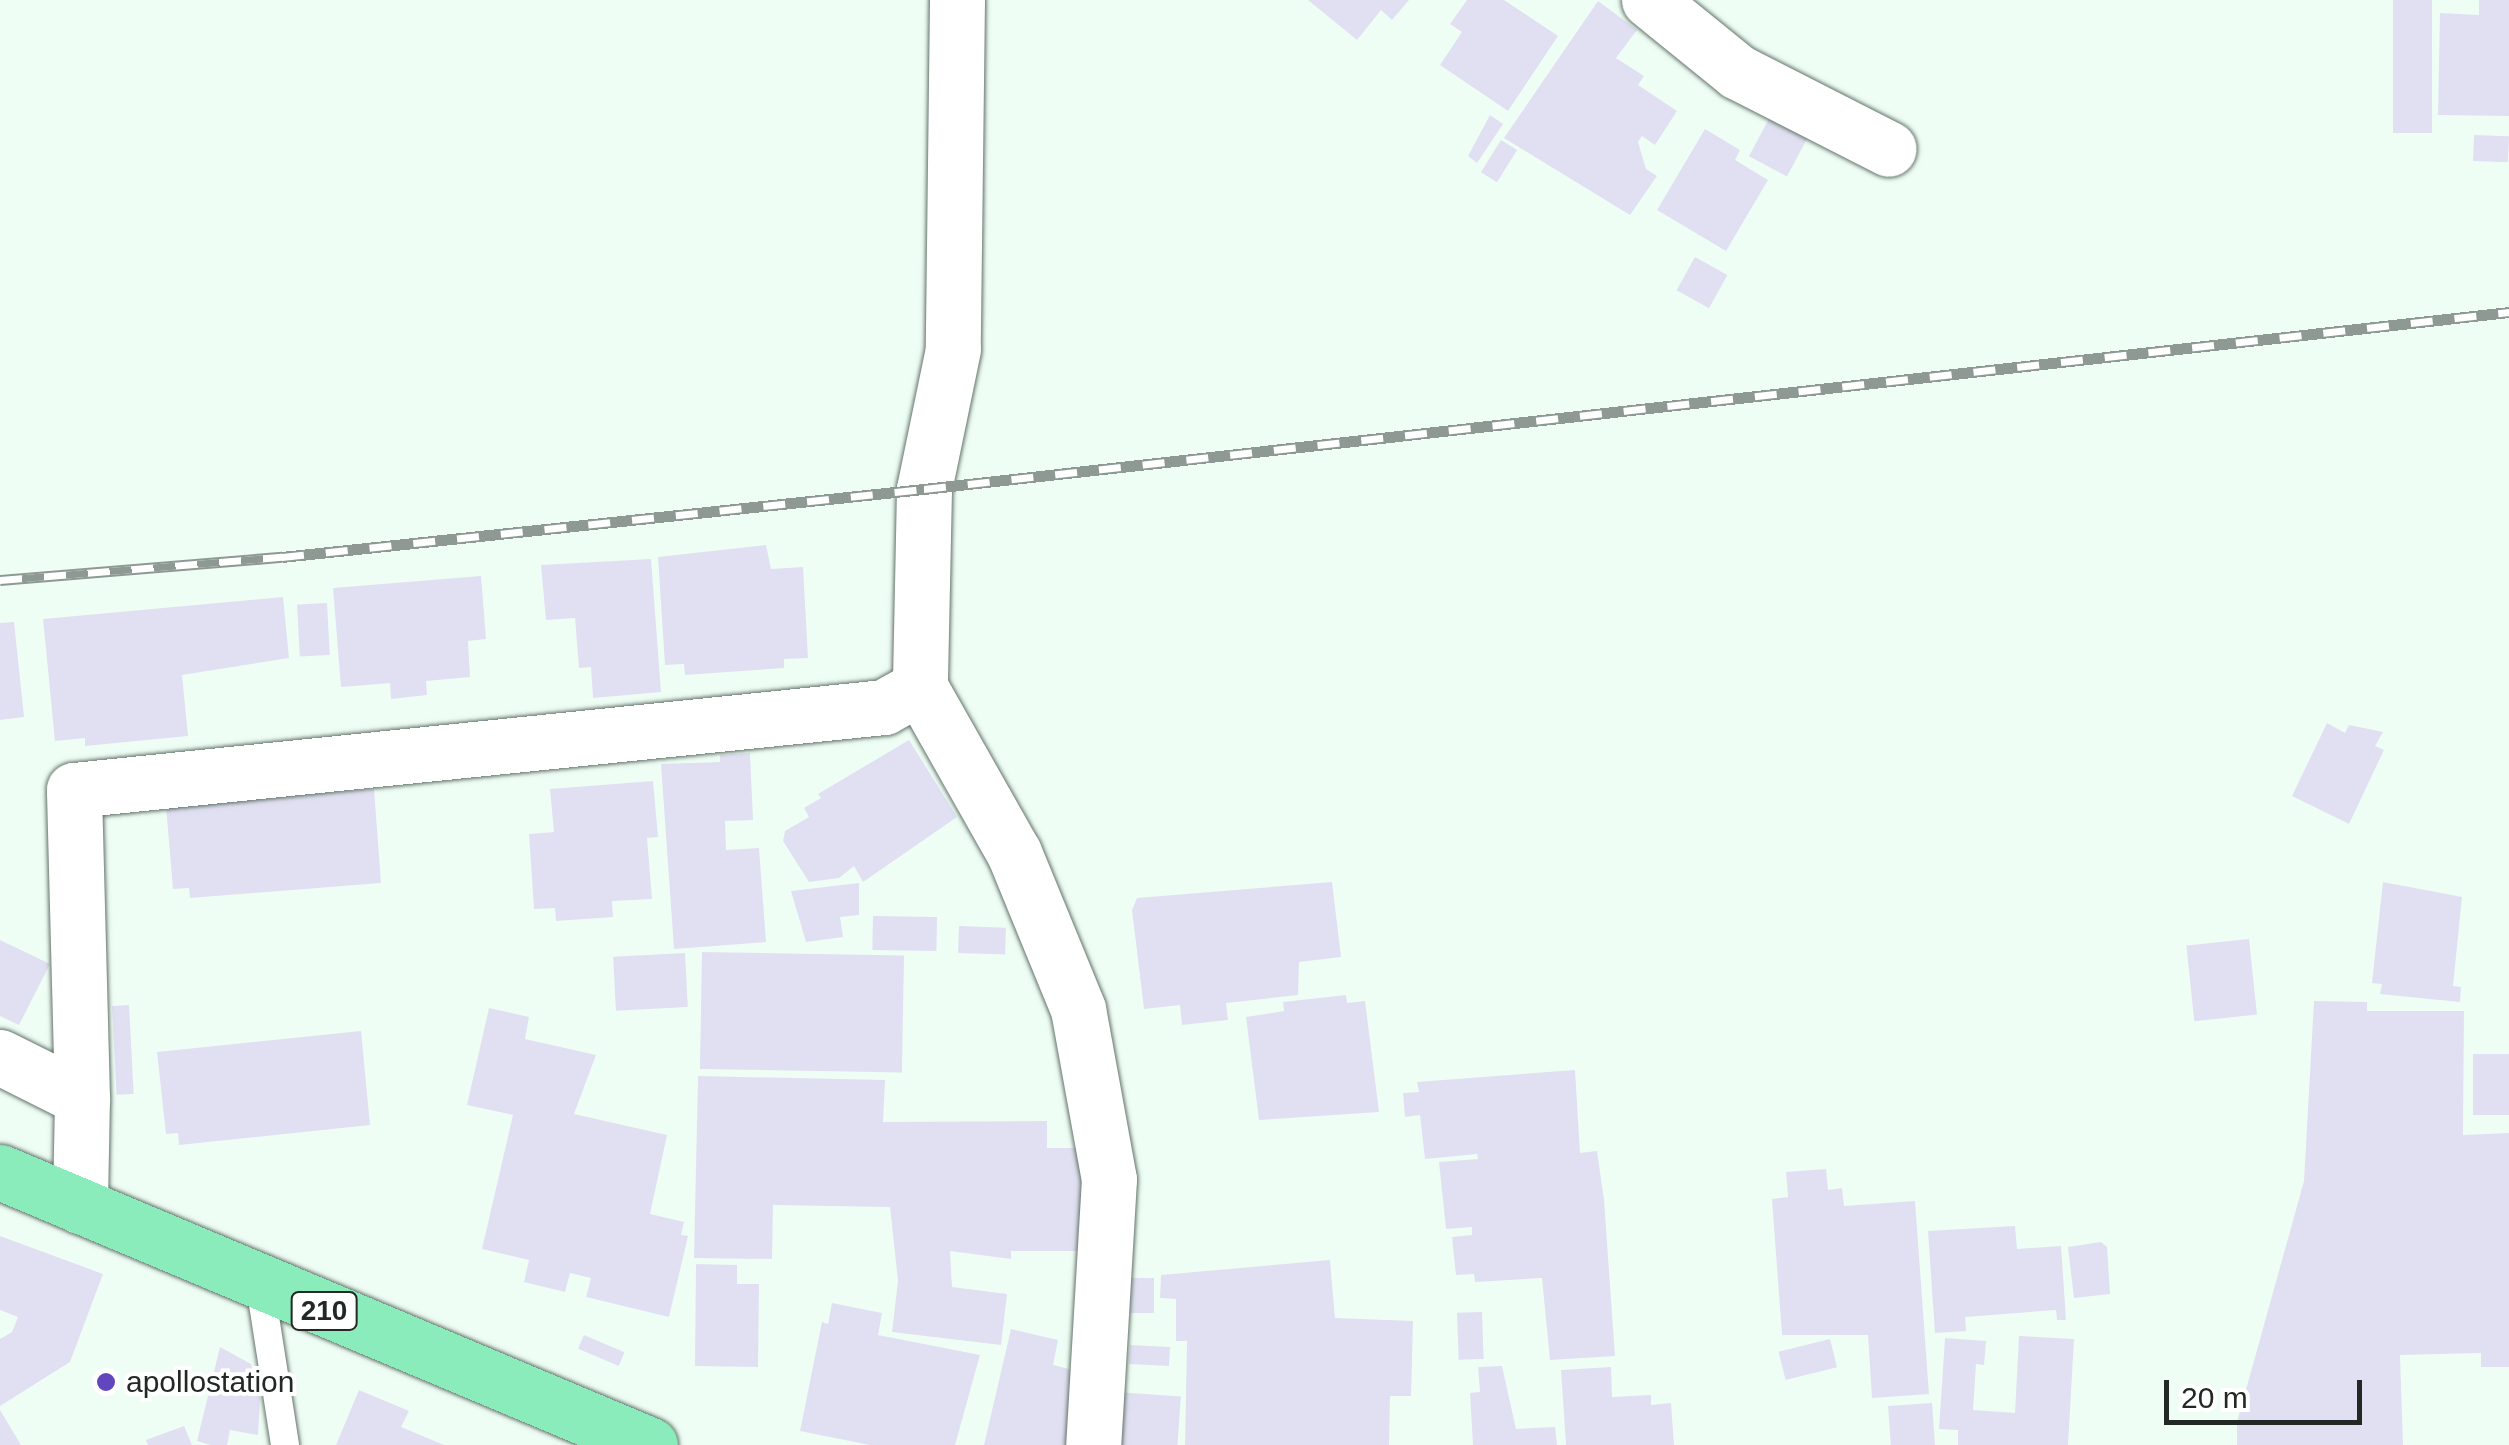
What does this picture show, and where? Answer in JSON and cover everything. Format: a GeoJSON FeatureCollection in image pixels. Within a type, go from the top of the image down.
{"type":"FeatureCollection","features":[{"type":"Feature","properties":{"kind":"highway","name":"210"},"geometry":{"type":"LineString","coordinates":[[0,1172],[260,1285],[650,1445]]}},
{"type":"Feature","properties":{"kind":"street"},"geometry":{"type":"LineString","coordinates":[[958,0],[952,349],[924,489],[920,686],[1014,853],[1078,1009],[1109,1179],[1092,1445]]}},
{"type":"Feature","properties":{"kind":"street"},"geometry":{"type":"LineString","coordinates":[[1650,0],[1738,72],[1890,150]]}},
{"type":"Feature","properties":{"kind":"street"},"geometry":{"type":"LineString","coordinates":[[80,1206],[82,1098],[74,790],[884,708],[920,686]]}},
{"type":"Feature","properties":{"kind":"street"},"geometry":{"type":"LineString","coordinates":[[0,1057],[82,1098]]}},
{"type":"Feature","properties":{"kind":"lane"},"geometry":{"type":"LineString","coordinates":[[260,1285],[285,1445]]}},
{"type":"Feature","properties":{"kind":"building"},"geometry":{"type":"Polygon","coordinates":[[[1308,0],[1409,0],[1392,20],[1381,10],[1357,40],[1308,0]]]}},
{"type":"Feature","properties":{"kind":"building"},"geometry":{"type":"Polygon","coordinates":[[[1467,0],[1504,0],[1558,36],[1508,111],[1440,65],[1462,32],[1450,24],[1467,0]]]}},
{"type":"Feature","properties":{"kind":"building"},"geometry":{"type":"Polygon","coordinates":[[[2393,0],[2432,0],[2432,133],[2393,133],[2393,0]]]}},
{"type":"Feature","properties":{"kind":"building"},"geometry":{"type":"Polygon","coordinates":[[[2479,0],[2509,0],[2509,116],[2438,115],[2440,13],[2479,15],[2479,0]]]}},
{"type":"Feature","properties":{"kind":"building"},"geometry":{"type":"Polygon","coordinates":[[[1598,1],[1637,30],[1616,58],[1644,76],[1638,85],[1677,111],[1655,145],[1642,136],[1638,142],[1646,169],[1657,176],[1630,215],[1504,138],[1598,1]]]}},
{"type":"Feature","properties":{"kind":"building"},"geometry":{"type":"Polygon","coordinates":[[[1772,113],[1810,133],[1787,176],[1749,156],[1772,113]]]}},
{"type":"Feature","properties":{"kind":"building"},"geometry":{"type":"Polygon","coordinates":[[[1490,115],[1503,124],[1477,163],[1468,156],[1490,115]]]}},
{"type":"Feature","properties":{"kind":"building"},"geometry":{"type":"Polygon","coordinates":[[[1705,129],[1740,150],[1735,160],[1768,180],[1726,251],[1657,210],[1705,129]]]}},
{"type":"Feature","properties":{"kind":"building"},"geometry":{"type":"Polygon","coordinates":[[[2474,135],[2509,136],[2508,162],[2473,161],[2474,135]]]}},
{"type":"Feature","properties":{"kind":"building"},"geometry":{"type":"Polygon","coordinates":[[[1501,140],[1517,150],[1497,182],[1481,172],[1501,140]]]}},
{"type":"Feature","properties":{"kind":"building"},"geometry":{"type":"Polygon","coordinates":[[[1695,257],[1727,275],[1709,308],[1677,290],[1695,257]]]}},
{"type":"Feature","properties":{"kind":"building"},"geometry":{"type":"Polygon","coordinates":[[[766,545],[771,569],[803,567],[808,658],[784,659],[784,668],[685,675],[684,664],[665,665],[658,557],[766,545]]]}},
{"type":"Feature","properties":{"kind":"building"},"geometry":{"type":"Polygon","coordinates":[[[651,559],[661,692],[593,698],[591,667],[579,668],[575,618],[546,620],[541,565],[651,559]]]}},
{"type":"Feature","properties":{"kind":"building"},"geometry":{"type":"Polygon","coordinates":[[[481,576],[486,639],[468,641],[470,677],[426,681],[427,695],[391,699],[390,683],[341,687],[333,588],[481,576]]]}},
{"type":"Feature","properties":{"kind":"building"},"geometry":{"type":"Polygon","coordinates":[[[283,597],[289,658],[182,675],[188,736],[85,746],[85,738],[55,741],[43,619],[283,597]]]}},
{"type":"Feature","properties":{"kind":"building"},"geometry":{"type":"Polygon","coordinates":[[[327,603],[330,655],[300,656],[297,605],[327,603]]]}},
{"type":"Feature","properties":{"kind":"building"},"geometry":{"type":"Polygon","coordinates":[[[14,622],[24,717],[0,720],[0,623],[14,622]]]}},
{"type":"Feature","properties":{"kind":"building"},"geometry":{"type":"Polygon","coordinates":[[[2327,723],[2345,733],[2349,725],[2383,732],[2375,746],[2384,750],[2349,824],[2292,796],[2327,723]]]}},
{"type":"Feature","properties":{"kind":"building"},"geometry":{"type":"Polygon","coordinates":[[[909,740],[957,817],[863,882],[854,866],[839,878],[809,882],[783,841],[785,831],[809,817],[804,808],[821,798],[818,794],[909,740]]]}},
{"type":"Feature","properties":{"kind":"building"},"geometry":{"type":"Polygon","coordinates":[[[750,753],[753,820],[725,821],[726,850],[759,848],[766,942],[674,949],[661,764],[720,762],[720,755],[750,753]]]}},
{"type":"Feature","properties":{"kind":"building"},"geometry":{"type":"Polygon","coordinates":[[[653,781],[658,837],[647,838],[652,899],[612,901],[613,917],[556,921],[555,908],[534,909],[529,834],[554,832],[550,789],[653,781]]]}},
{"type":"Feature","properties":{"kind":"building"},"geometry":{"type":"Polygon","coordinates":[[[374,789],[381,883],[190,898],[189,888],[173,889],[166,806],[374,789]]]}},
{"type":"Feature","properties":{"kind":"building"},"geometry":{"type":"Polygon","coordinates":[[[1332,882],[1341,957],[1299,962],[1298,995],[1226,1003],[1228,1020],[1182,1025],[1180,1005],[1144,1009],[1132,910],[1137,898],[1332,882]]]}},
{"type":"Feature","properties":{"kind":"building"},"geometry":{"type":"Polygon","coordinates":[[[2383,882],[2462,897],[2453,986],[2461,987],[2460,1002],[2380,994],[2382,984],[2372,983],[2383,882]]]}},
{"type":"Feature","properties":{"kind":"building"},"geometry":{"type":"Polygon","coordinates":[[[859,883],[859,915],[840,917],[843,937],[806,942],[791,891],[859,883]]]}},
{"type":"Feature","properties":{"kind":"building"},"geometry":{"type":"Polygon","coordinates":[[[873,916],[937,917],[936,951],[872,950],[873,916]]]}},
{"type":"Feature","properties":{"kind":"building"},"geometry":{"type":"Polygon","coordinates":[[[959,926],[1006,928],[1005,955],[958,953],[959,926]]]}},
{"type":"Feature","properties":{"kind":"building"},"geometry":{"type":"Polygon","coordinates":[[[2249,939],[2257,1015],[2194,1021],[2186,946],[2249,939]]]}},
{"type":"Feature","properties":{"kind":"building"},"geometry":{"type":"Polygon","coordinates":[[[0,940],[50,964],[19,1025],[0,1016],[0,940]]]}},
{"type":"Feature","properties":{"kind":"building"},"geometry":{"type":"Polygon","coordinates":[[[702,952],[904,956],[902,1073],[700,1069],[702,952]]]}},
{"type":"Feature","properties":{"kind":"building"},"geometry":{"type":"Polygon","coordinates":[[[685,953],[688,1007],[616,1011],[613,957],[685,953]]]}},
{"type":"Feature","properties":{"kind":"building"},"geometry":{"type":"Polygon","coordinates":[[[1346,995],[1347,1003],[1365,1001],[1379,1112],[1259,1120],[1246,1017],[1284,1011],[1283,1002],[1346,995]]]}},
{"type":"Feature","properties":{"kind":"building"},"geometry":{"type":"Polygon","coordinates":[[[2314,1001],[2367,1002],[2367,1011],[2464,1011],[2463,1135],[2509,1133],[2509,1367],[2481,1367],[2481,1353],[2400,1355],[2403,1445],[2237,1445],[2237,1422],[2304,1181],[2314,1001]]]}},
{"type":"Feature","properties":{"kind":"building"},"geometry":{"type":"Polygon","coordinates":[[[129,1005],[134,1094],[117,1095],[112,1006],[129,1005]]]}},
{"type":"Feature","properties":{"kind":"building"},"geometry":{"type":"Polygon","coordinates":[[[489,1008],[529,1017],[525,1039],[596,1055],[574,1114],[667,1135],[650,1214],[684,1222],[681,1235],[688,1236],[669,1317],[586,1297],[591,1278],[570,1273],[565,1292],[524,1282],[529,1260],[482,1249],[513,1115],[467,1105],[489,1008]]]}},
{"type":"Feature","properties":{"kind":"building"},"geometry":{"type":"Polygon","coordinates":[[[361,1031],[370,1125],[179,1145],[178,1133],[166,1134],[157,1052],[361,1031]]]}},
{"type":"Feature","properties":{"kind":"building"},"geometry":{"type":"Polygon","coordinates":[[[2473,1054],[2509,1054],[2509,1115],[2473,1115],[2473,1054]]]}},
{"type":"Feature","properties":{"kind":"building"},"geometry":{"type":"Polygon","coordinates":[[[1575,1070],[1580,1153],[1597,1151],[1604,1200],[1615,1356],[1550,1360],[1542,1278],[1475,1282],[1474,1274],[1456,1275],[1452,1237],[1472,1235],[1472,1227],[1446,1229],[1439,1162],[1478,1159],[1477,1154],[1425,1159],[1420,1115],[1405,1117],[1403,1093],[1419,1092],[1417,1082],[1575,1070]]]}},
{"type":"Feature","properties":{"kind":"building"},"geometry":{"type":"Polygon","coordinates":[[[698,1076],[885,1080],[883,1122],[1047,1121],[1047,1148],[1085,1148],[1085,1251],[1011,1251],[1011,1259],[950,1251],[952,1287],[1007,1294],[1001,1345],[892,1332],[898,1281],[890,1207],[773,1205],[772,1259],[694,1258],[698,1076]]]}},
{"type":"Feature","properties":{"kind":"building"},"geometry":{"type":"Polygon","coordinates":[[[1826,1169],[1828,1190],[1842,1188],[1844,1206],[1915,1201],[1929,1394],[1872,1398],[1868,1335],[1782,1335],[1772,1199],[1788,1197],[1786,1172],[1826,1169]]]}},
{"type":"Feature","properties":{"kind":"building"},"geometry":{"type":"Polygon","coordinates":[[[2015,1226],[2017,1249],[2061,1246],[2066,1320],[2057,1320],[2056,1310],[1965,1317],[1966,1331],[1935,1333],[1928,1231],[2015,1226]]]}},
{"type":"Feature","properties":{"kind":"building"},"geometry":{"type":"Polygon","coordinates":[[[0,1236],[103,1274],[70,1362],[0,1406],[0,1339],[12,1332],[18,1317],[0,1310],[0,1236]]]}},
{"type":"Feature","properties":{"kind":"building"},"geometry":{"type":"Polygon","coordinates":[[[2101,1242],[2107,1247],[2110,1294],[2074,1298],[2068,1247],[2101,1242]]]}},
{"type":"Feature","properties":{"kind":"building"},"geometry":{"type":"Polygon","coordinates":[[[1330,1260],[1335,1318],[1413,1321],[1411,1396],[1390,1396],[1389,1445],[1185,1445],[1187,1341],[1176,1341],[1176,1299],[1160,1298],[1161,1275],[1330,1260]]]}},
{"type":"Feature","properties":{"kind":"building"},"geometry":{"type":"Polygon","coordinates":[[[696,1264],[737,1265],[737,1284],[759,1284],[758,1367],[695,1366],[696,1264]]]}},
{"type":"Feature","properties":{"kind":"building"},"geometry":{"type":"Polygon","coordinates":[[[1125,1278],[1154,1278],[1154,1313],[1125,1313],[1125,1278]]]}},
{"type":"Feature","properties":{"kind":"building"},"geometry":{"type":"Polygon","coordinates":[[[832,1303],[882,1313],[878,1335],[980,1355],[955,1445],[870,1445],[800,1431],[822,1322],[828,1324],[832,1303]]]}},
{"type":"Feature","properties":{"kind":"building"},"geometry":{"type":"Polygon","coordinates":[[[1482,1312],[1484,1359],[1459,1360],[1457,1313],[1482,1312]]]}},
{"type":"Feature","properties":{"kind":"building"},"geometry":{"type":"Polygon","coordinates":[[[1011,1329],[1058,1340],[1053,1365],[1073,1370],[1068,1445],[984,1445],[1011,1329]]]}},
{"type":"Feature","properties":{"kind":"building"},"geometry":{"type":"Polygon","coordinates":[[[584,1335],[625,1352],[619,1366],[578,1349],[584,1335]]]}},
{"type":"Feature","properties":{"kind":"building"},"geometry":{"type":"Polygon","coordinates":[[[2019,1336],[2074,1339],[2068,1445],[1958,1445],[1958,1430],[1939,1429],[1945,1338],[1986,1341],[1984,1365],[1976,1364],[1973,1410],[2015,1413],[2019,1336]]]}},
{"type":"Feature","properties":{"kind":"building"},"geometry":{"type":"Polygon","coordinates":[[[1830,1339],[1837,1367],[1786,1380],[1779,1352],[1830,1339]]]}},
{"type":"Feature","properties":{"kind":"building"},"geometry":{"type":"Polygon","coordinates":[[[1130,1345],[1170,1347],[1169,1366],[1129,1364],[1130,1345]]]}},
{"type":"Feature","properties":{"kind":"building"},"geometry":{"type":"Polygon","coordinates":[[[220,1347],[251,1364],[260,1398],[258,1435],[230,1430],[227,1445],[211,1445],[197,1441],[220,1347]]]}},
{"type":"Feature","properties":{"kind":"building"},"geometry":{"type":"Polygon","coordinates":[[[1502,1366],[1516,1429],[1555,1427],[1557,1445],[1473,1445],[1470,1393],[1480,1392],[1478,1367],[1502,1366]]]}},
{"type":"Feature","properties":{"kind":"building"},"geometry":{"type":"Polygon","coordinates":[[[1611,1367],[1612,1397],[1651,1395],[1651,1405],[1671,1403],[1674,1445],[1566,1445],[1561,1370],[1611,1367]]]}},
{"type":"Feature","properties":{"kind":"building"},"geometry":{"type":"Polygon","coordinates":[[[359,1390],[409,1411],[401,1427],[444,1445],[336,1445],[359,1390]]]}},
{"type":"Feature","properties":{"kind":"building"},"geometry":{"type":"Polygon","coordinates":[[[1116,1392],[1181,1397],[1177,1445],[1112,1445],[1116,1392]]]}},
{"type":"Feature","properties":{"kind":"building"},"geometry":{"type":"Polygon","coordinates":[[[1932,1403],[1935,1445],[1891,1445],[1888,1406],[1932,1403]]]}},
{"type":"Feature","properties":{"kind":"building"},"geometry":{"type":"Polygon","coordinates":[[[0,1410],[21,1445],[0,1445],[0,1410]]]}},
{"type":"Feature","properties":{"kind":"building"},"geometry":{"type":"Polygon","coordinates":[[[184,1426],[192,1445],[148,1445],[146,1440],[184,1426]]]}},
{"type":"Feature","properties":{"kind":"railway"},"geometry":{"type":"LineString","coordinates":[[0,580],[282,557],[924,489],[2509,312]]}},
{"type":"Feature","properties":{"kind":"place","name":"apollostation"},"geometry":{"type":"Point","coordinates":[106,1382]}}]}
